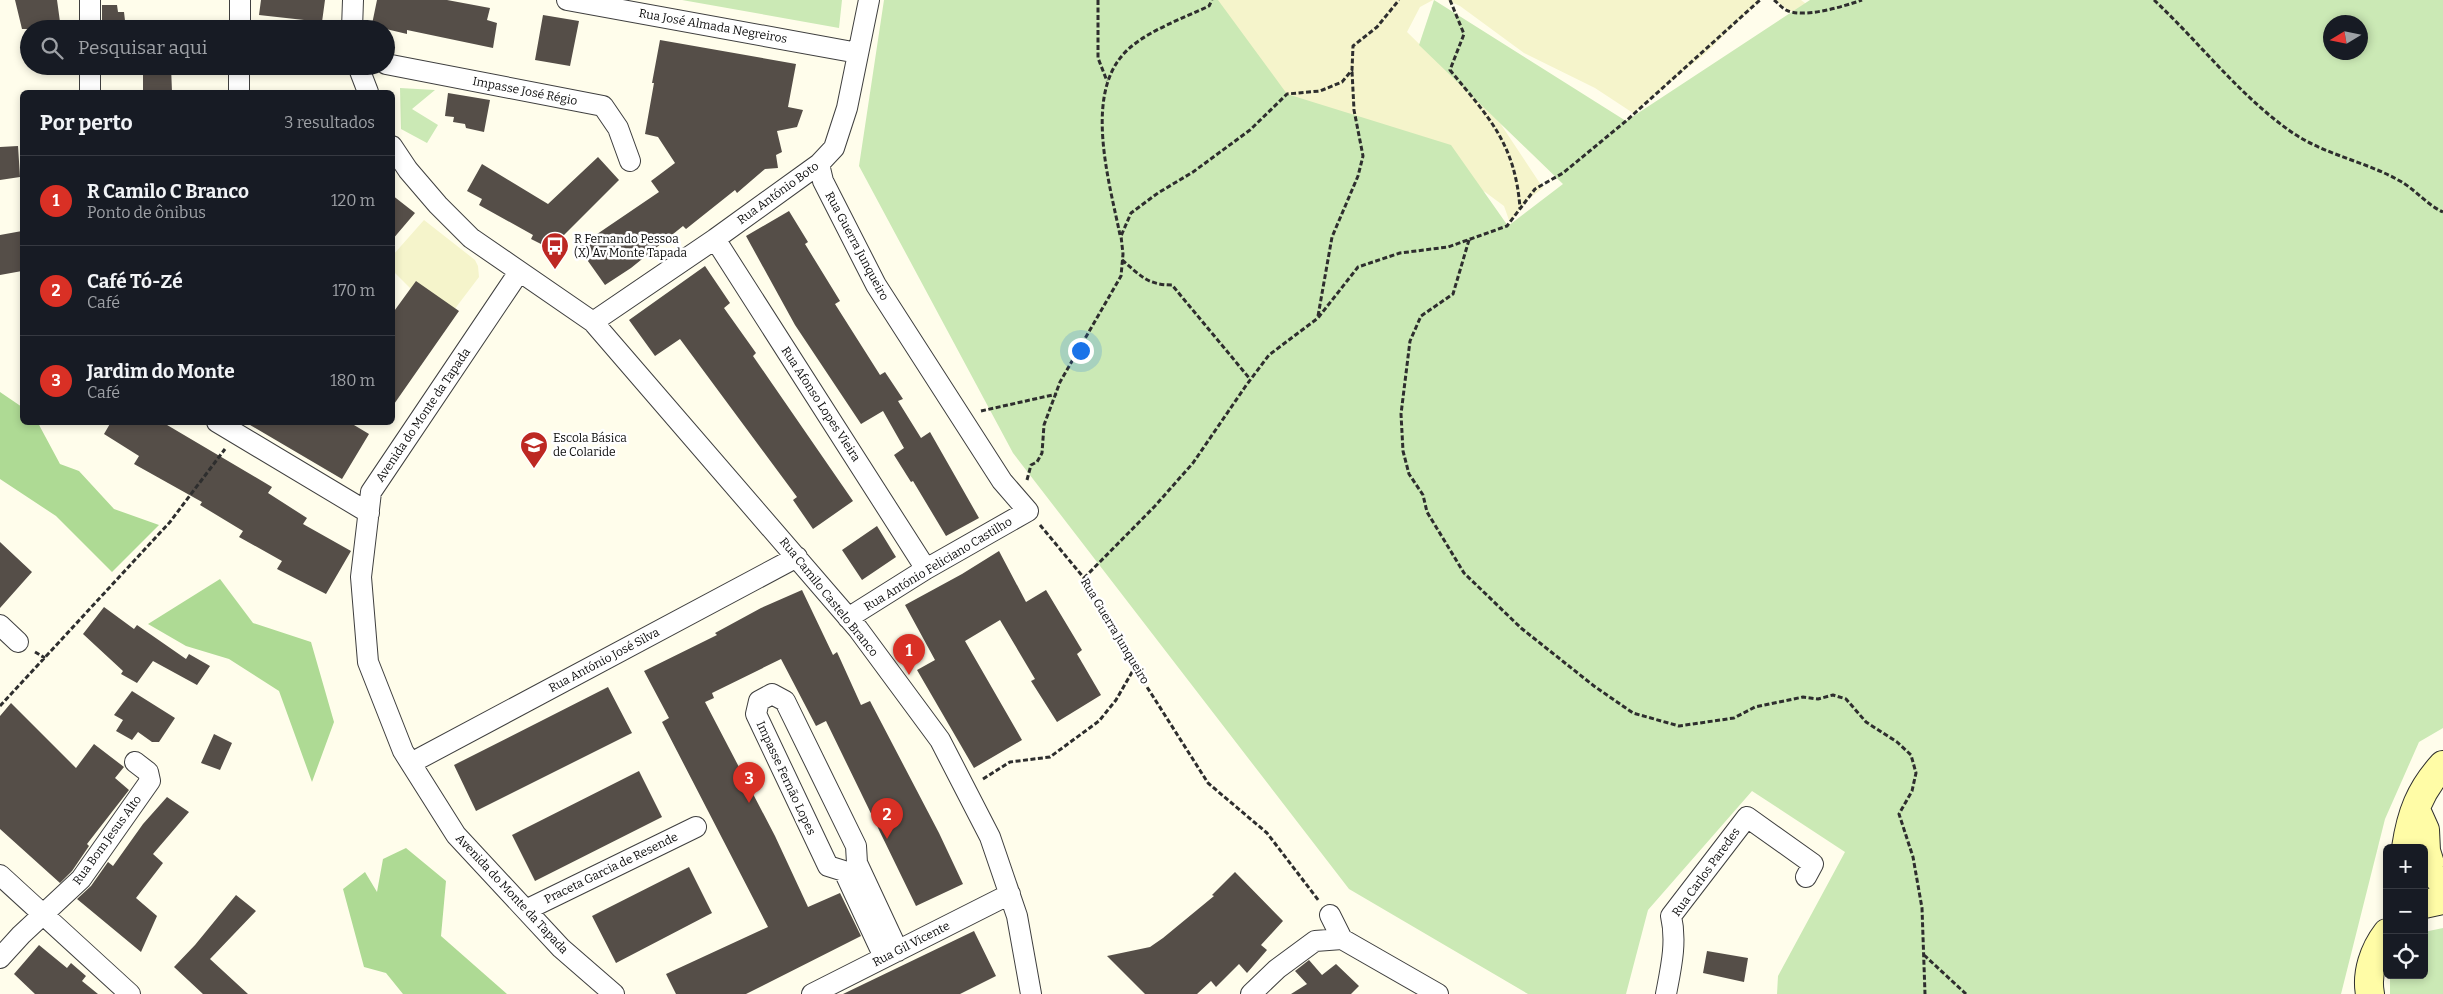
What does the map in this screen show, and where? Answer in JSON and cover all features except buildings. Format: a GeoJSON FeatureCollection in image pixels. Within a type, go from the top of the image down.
{"type":"FeatureCollection","features":[{"type":"Feature","properties":{"kind":"main road"},"geometry":{"type":"LineString","coordinates":[[2407,844],[2415,809],[2423,789],[2443,765]]}},
{"type":"Feature","properties":{"kind":"main road"},"geometry":{"type":"LineString","coordinates":[[2415,809],[2425,830],[2426,851],[2432,870],[2443,883]]}},
{"type":"Feature","properties":{"kind":"main road"},"geometry":{"type":"LineString","coordinates":[[2428,903],[2443,900]]}},
{"type":"Feature","properties":{"kind":"main road"},"geometry":{"type":"LineString","coordinates":[[2370,994],[2371,965],[2379,944],[2386,934]]}},
{"type":"Feature","properties":{"kind":"street"},"geometry":{"type":"LineString","coordinates":[[90,0],[90,20]]}},
{"type":"Feature","properties":{"kind":"street"},"geometry":{"type":"LineString","coordinates":[[240,0],[240,20]]}},
{"type":"Feature","properties":{"kind":"street"},"geometry":{"type":"LineString","coordinates":[[352,0],[352,20]]}},
{"type":"Feature","properties":{"kind":"street","name":"Rua José Almada Negreiros"},"geometry":{"type":"LineString","coordinates":[[567,0],[858,53]]}},
{"type":"Feature","properties":{"kind":"street","name":"Rua António Boto"},"geometry":{"type":"LineString","coordinates":[[594,322],[716,239],[819,164],[834,148],[847,108],[869,0]]}},
{"type":"Feature","properties":{"kind":"street","name":"Impasse José Régio"},"geometry":{"type":"LineString","coordinates":[[395,66],[603,106],[618,128],[630,161]]}},
{"type":"Feature","properties":{"kind":"street"},"geometry":{"type":"LineString","coordinates":[[90,75],[90,90]]}},
{"type":"Feature","properties":{"kind":"street"},"geometry":{"type":"LineString","coordinates":[[238,90],[239,75]]}},
{"type":"Feature","properties":{"kind":"street"},"geometry":{"type":"LineString","coordinates":[[361,75],[367,90]]}},
{"type":"Feature","properties":{"kind":"street","name":"Rua Camilo Castelo Branco"},"geometry":{"type":"LineString","coordinates":[[395,150],[408,170],[438,206],[472,238],[594,322],[848,618],[940,740],[990,837],[1017,916],[1031,994]]}},
{"type":"Feature","properties":{"kind":"street","name":"Rua Guerra Junqueiro"},"geometry":{"type":"LineString","coordinates":[[819,164],[823,181],[876,285],[1002,481],[1023,505]]}},
{"type":"Feature","properties":{"kind":"street","name":"Rua Afonso Lopes Vieira"},"geometry":{"type":"LineString","coordinates":[[716,239],[926,569]]}},
{"type":"Feature","properties":{"kind":"street","name":"Avenida do Monte da Tapada"},"geometry":{"type":"LineString","coordinates":[[519,272],[371,492],[361,578],[368,662],[403,751],[456,835],[561,948],[614,994]]}},
{"type":"Feature","properties":{"kind":"street"},"geometry":{"type":"LineString","coordinates":[[222,425],[368,513]]}},
{"type":"Feature","properties":{"kind":"street","name":"Rua António Feliciano Castilho"},"geometry":{"type":"LineString","coordinates":[[848,618],[1023,505]]}},
{"type":"Feature","properties":{"kind":"street","name":"Rua António José Silva"},"geometry":{"type":"LineString","coordinates":[[410,763],[797,557]]}},
{"type":"Feature","properties":{"kind":"street"},"geometry":{"type":"LineString","coordinates":[[0,625],[18,642]]}},
{"type":"Feature","properties":{"kind":"street","name":"Impasse Fernão Lopes"},"geometry":{"type":"LineString","coordinates":[[772,694],[785,701],[856,846],[857,864],[891,954],[844,871],[828,866],[756,714],[759,701],[772,694]]}},
{"type":"Feature","properties":{"kind":"street","name":"Rua Bom Jesus Alto"},"geometry":{"type":"LineString","coordinates":[[0,958],[21,935],[81,879],[150,781],[148,772],[135,762]]}},
{"type":"Feature","properties":{"kind":"street","name":"Rua Carlos Paredes"},"geometry":{"type":"LineString","coordinates":[[1666,994],[1674,947],[1674,930],[1671,916],[1747,817],[1813,864],[1806,876]]}},
{"type":"Feature","properties":{"kind":"street","name":"Praceta Garcia de Resende"},"geometry":{"type":"LineString","coordinates":[[526,910],[696,827]]}},
{"type":"Feature","properties":{"kind":"street"},"geometry":{"type":"LineString","coordinates":[[0,875],[130,994]]}},
{"type":"Feature","properties":{"kind":"street","name":"Rua Gil Vicente"},"geometry":{"type":"LineString","coordinates":[[812,994],[1010,894]]}},
{"type":"Feature","properties":{"kind":"street"},"geometry":{"type":"LineString","coordinates":[[1330,916],[1342,939],[1438,994]]}},
{"type":"Feature","properties":{"kind":"street"},"geometry":{"type":"LineString","coordinates":[[1251,994],[1277,969],[1315,942],[1342,939]]}},
{"type":"Feature","properties":{"kind":"path"},"geometry":{"type":"LineString","coordinates":[[1098,0],[1098,58],[1108,82]]}},
{"type":"Feature","properties":{"kind":"path"},"geometry":{"type":"LineString","coordinates":[[1023,505],[1031,464],[1037,462],[1042,453],[1044,425],[1060,382],[1120,276],[1122,260],[1121,236],[1104,149],[1102,114],[1108,82],[1121,57],[1139,42],[1154,32],[1209,6],[1212,0]]}},
{"type":"Feature","properties":{"kind":"path"},"geometry":{"type":"LineString","coordinates":[[1318,318],[1324,296],[1332,236],[1358,176],[1363,156],[1354,110],[1353,46],[1377,28],[1399,0]]}},
{"type":"Feature","properties":{"kind":"path"},"geometry":{"type":"LineString","coordinates":[[1450,0],[1464,34],[1450,70],[1491,120],[1502,140],[1514,164],[1520,209]]}},
{"type":"Feature","properties":{"kind":"path"},"geometry":{"type":"LineString","coordinates":[[1084,578],[1156,506],[1194,463],[1269,355],[1318,318],[1358,267],[1400,252],[1448,247],[1508,226],[1535,189],[1563,173],[1626,121],[1760,0]]}},
{"type":"Feature","properties":{"kind":"path"},"geometry":{"type":"LineString","coordinates":[[1774,0],[1786,11],[1813,12],[1845,7],[1862,0]]}},
{"type":"Feature","properties":{"kind":"path"},"geometry":{"type":"LineString","coordinates":[[2154,0],[2232,82],[2291,132],[2325,151],[2400,181],[2435,209],[2443,212]]}},
{"type":"Feature","properties":{"kind":"path"},"geometry":{"type":"LineString","coordinates":[[1121,236],[1131,213],[1158,193],[1193,172],[1250,130],[1286,94],[1320,91],[1342,82],[1352,70]]}},
{"type":"Feature","properties":{"kind":"path"},"geometry":{"type":"LineString","coordinates":[[1469,240],[1454,294],[1421,316],[1410,341],[1401,414],[1403,451],[1409,474],[1423,496],[1427,512],[1438,527],[1464,573],[1521,628],[1594,686],[1633,713],[1679,726],[1734,718],[1755,707],[1803,697],[1818,699],[1833,694],[1846,699],[1866,722],[1897,742],[1911,755],[1916,773],[1912,791],[1899,814],[1913,857],[1921,899],[1925,994]]}},
{"type":"Feature","properties":{"kind":"path"},"geometry":{"type":"LineString","coordinates":[[1122,260],[1145,280],[1158,285],[1172,285],[1250,380]]}},
{"type":"Feature","properties":{"kind":"path"},"geometry":{"type":"LineString","coordinates":[[961,417],[1057,394]]}},
{"type":"Feature","properties":{"kind":"path"},"geometry":{"type":"LineString","coordinates":[[0,706],[170,522],[236,434]]}},
{"type":"Feature","properties":{"kind":"path","name":"Rua Guerra Junqueiro"},"geometry":{"type":"LineString","coordinates":[[1023,505],[1084,578],[1135,666],[1208,783],[1267,833],[1330,916]]}},
{"type":"Feature","properties":{"kind":"path"},"geometry":{"type":"LineString","coordinates":[[966,790],[1010,762],[1050,758],[1100,721],[1116,700],[1135,666]]}},
{"type":"Feature","properties":{"kind":"path"},"geometry":{"type":"LineString","coordinates":[[1924,955],[1966,994]]}},
{"type":"Feature","properties":{"kind":"green space"},"geometry":{"type":"Polygon","coordinates":[[[682,0],[842,0],[839,28],[682,0]]]}},
{"type":"Feature","properties":{"kind":"green space"},"geometry":{"type":"Polygon","coordinates":[[[884,0],[1218,0],[1287,94],[1451,145],[1508,226],[1563,184],[1419,45],[1434,0],[1626,121],[1810,0],[2443,0],[2443,728],[2419,742],[2385,819],[2341,994],[1777,994],[1778,976],[1845,852],[1752,791],[1648,910],[1626,994],[1528,994],[1349,889],[1013,453],[859,166],[884,0]]]}},
{"type":"Feature","properties":{"kind":"green space"},"geometry":{"type":"Polygon","coordinates":[[[1211,0],[1433,0],[1420,7],[1407,32],[1500,123],[1543,188],[1526,201],[1510,223],[1504,206],[1485,192],[1260,110],[1211,0]]]}},
{"type":"Feature","properties":{"kind":"green space"},"geometry":{"type":"Polygon","coordinates":[[[1447,0],[1760,0],[1706,53],[1633,113],[1595,88],[1524,53],[1460,6],[1447,0]]]}},
{"type":"Feature","properties":{"kind":"green space"},"geometry":{"type":"Polygon","coordinates":[[[1775,0],[1801,0],[1814,10],[1789,11],[1775,0]]]}},
{"type":"Feature","properties":{"kind":"green space"},"geometry":{"type":"Polygon","coordinates":[[[400,88],[435,90],[412,109],[438,125],[427,143],[401,129],[400,88]]]}},
{"type":"Feature","properties":{"kind":"green space"},"geometry":{"type":"Polygon","coordinates":[[[424,220],[475,260],[478,266],[479,277],[454,310],[411,289],[395,273],[395,253],[424,220]]]}},
{"type":"Feature","properties":{"kind":"green space"},"geometry":{"type":"Polygon","coordinates":[[[0,392],[20,406],[20,425],[39,425],[60,464],[79,471],[114,509],[159,525],[112,572],[56,516],[0,479],[0,392]]]}},
{"type":"Feature","properties":{"kind":"green space"},"geometry":{"type":"Polygon","coordinates":[[[220,579],[253,623],[311,642],[334,722],[312,782],[279,691],[229,659],[186,646],[148,624],[220,579]]]}},
{"type":"Feature","properties":{"kind":"green space"},"geometry":{"type":"Polygon","coordinates":[[[406,848],[446,881],[441,936],[507,994],[403,994],[386,973],[364,967],[343,889],[365,872],[377,892],[383,859],[406,848]]]}},
{"type":"Feature","properties":{"kind":"green space"},"geometry":{"type":"Polygon","coordinates":[[[2443,928],[2443,994],[2390,994],[2390,979],[2428,979],[2428,931],[2443,928]]]}},
{"type":"Feature","properties":{"kind":"place","name":"R Fernando Pessoa (X) Av Monte Tapada"},"geometry":{"type":"Point","coordinates":[555,270]}},
{"type":"Feature","properties":{"kind":"place","name":"Escola Básica de Colaride"},"geometry":{"type":"Point","coordinates":[534,469]}},
{"type":"Feature","properties":{"kind":"place","name":"R Camilo C Branco"},"geometry":{"type":"Point","coordinates":[909,675]}},
{"type":"Feature","properties":{"kind":"place","name":"Jardim do Monte"},"geometry":{"type":"Point","coordinates":[749,803]}},
{"type":"Feature","properties":{"kind":"place","name":"Café Tó-Zé"},"geometry":{"type":"Point","coordinates":[887,839]}}]}
